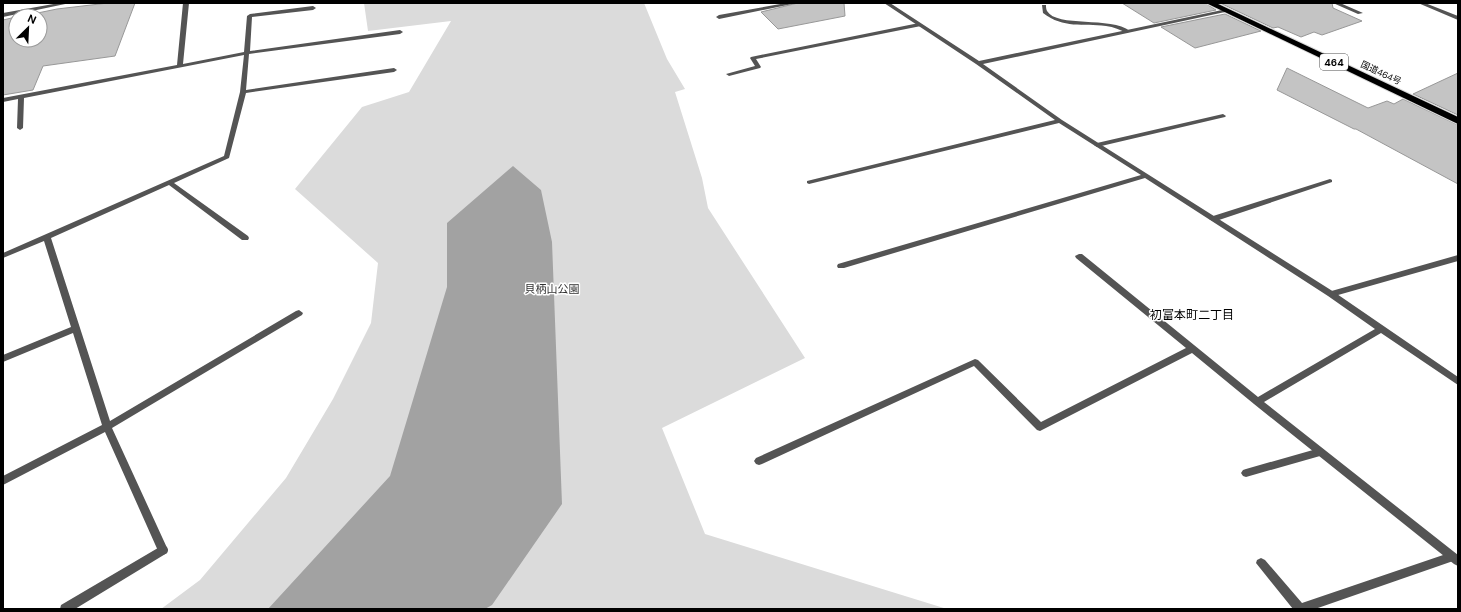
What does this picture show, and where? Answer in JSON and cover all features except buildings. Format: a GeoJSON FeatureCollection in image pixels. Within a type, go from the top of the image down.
{"type":"FeatureCollection","features":[{"type":"Feature","properties":{"kind":"highway","name":"国道464号"},"geometry":{"type":"LineString","coordinates":[[1210,3],[1458,121]]}},
{"type":"Feature","properties":{"kind":"street"},"geometry":{"type":"LineString","coordinates":[[3,15],[67,3]]}},
{"type":"Feature","properties":{"kind":"street"},"geometry":{"type":"LineString","coordinates":[[180,65],[186,3]]}},
{"type":"Feature","properties":{"kind":"street"},"geometry":{"type":"LineString","coordinates":[[719,17],[794,3]]}},
{"type":"Feature","properties":{"kind":"street"},"geometry":{"type":"LineString","coordinates":[[887,3],[978,63],[1060,121],[1331,294],[1458,382]]}},
{"type":"Feature","properties":{"kind":"street"},"geometry":{"type":"LineString","coordinates":[[1336,3],[1360,13]]}},
{"type":"Feature","properties":{"kind":"street"},"geometry":{"type":"LineString","coordinates":[[1421,3],[1458,18]]}},
{"type":"Feature","properties":{"kind":"street"},"geometry":{"type":"LineString","coordinates":[[1044,6],[1045,12],[1049,16],[1061,21],[1072,23],[1103,23],[1117,26],[1127,31]]}},
{"type":"Feature","properties":{"kind":"street"},"geometry":{"type":"LineString","coordinates":[[3,256],[227,157],[243,92],[250,16],[314,8]]}},
{"type":"Feature","properties":{"kind":"street"},"geometry":{"type":"LineString","coordinates":[[978,63],[1225,10]]}},
{"type":"Feature","properties":{"kind":"street"},"geometry":{"type":"LineString","coordinates":[[729,74],[758,67],[753,58],[919,25]]}},
{"type":"Feature","properties":{"kind":"street"},"geometry":{"type":"LineString","coordinates":[[3,100],[246,53],[400,32]]}},
{"type":"Feature","properties":{"kind":"street"},"geometry":{"type":"LineString","coordinates":[[243,92],[394,70]]}},
{"type":"Feature","properties":{"kind":"street"},"geometry":{"type":"LineString","coordinates":[[20,128],[21,96]]}},
{"type":"Feature","properties":{"kind":"street"},"geometry":{"type":"LineString","coordinates":[[1097,145],[1223,116]]}},
{"type":"Feature","properties":{"kind":"street"},"geometry":{"type":"LineString","coordinates":[[809,182],[1060,121]]}},
{"type":"Feature","properties":{"kind":"street"},"geometry":{"type":"LineString","coordinates":[[840,266],[1146,176]]}},
{"type":"Feature","properties":{"kind":"street"},"geometry":{"type":"LineString","coordinates":[[1213,219],[1330,181]]}},
{"type":"Feature","properties":{"kind":"street"},"geometry":{"type":"LineString","coordinates":[[169,182],[245,238]]}},
{"type":"Feature","properties":{"kind":"street"},"geometry":{"type":"LineString","coordinates":[[47,237],[107,427],[163,550],[65,609]]}},
{"type":"Feature","properties":{"kind":"street"},"geometry":{"type":"LineString","coordinates":[[1078,256],[1257,402],[1455,559]]}},
{"type":"Feature","properties":{"kind":"street"},"geometry":{"type":"LineString","coordinates":[[1331,294],[1458,258]]}},
{"type":"Feature","properties":{"kind":"street"},"geometry":{"type":"LineString","coordinates":[[3,481],[107,427],[299,313]]}},
{"type":"Feature","properties":{"kind":"street"},"geometry":{"type":"LineString","coordinates":[[3,360],[75,329]]}},
{"type":"Feature","properties":{"kind":"street"},"geometry":{"type":"LineString","coordinates":[[1257,402],[1381,329]]}},
{"type":"Feature","properties":{"kind":"street"},"geometry":{"type":"LineString","coordinates":[[759,461],[975,362],[1040,427],[1192,349]]}},
{"type":"Feature","properties":{"kind":"street"},"geometry":{"type":"LineString","coordinates":[[1246,472],[1320,452]]}},
{"type":"Feature","properties":{"kind":"street"},"geometry":{"type":"LineString","coordinates":[[1261,563],[1300,609],[1455,559]]}},
{"type":"Feature","properties":{"kind":"green space","name":"貝柄山公園"},"geometry":{"type":"Polygon","coordinates":[[[364,3],[644,3],[667,59],[685,89],[675,92],[702,178],[708,208],[805,358],[662,428],[705,534],[947,609],[161,609],[200,580],[286,478],[333,399],[371,323],[378,263],[295,189],[362,107],[409,92],[451,21],[368,31],[364,3]]]}},
{"type":"Feature","properties":{"kind":"shaded area"},"geometry":{"type":"Polygon","coordinates":[[[513,166],[541,190],[552,242],[562,504],[492,605],[485,609],[268,609],[390,476],[447,287],[447,223],[513,166]]]}},
{"type":"Feature","properties":{"kind":"district","name":"初富本町二丁目"},"geometry":{"type":"Point","coordinates":[1192,315]}}]}
